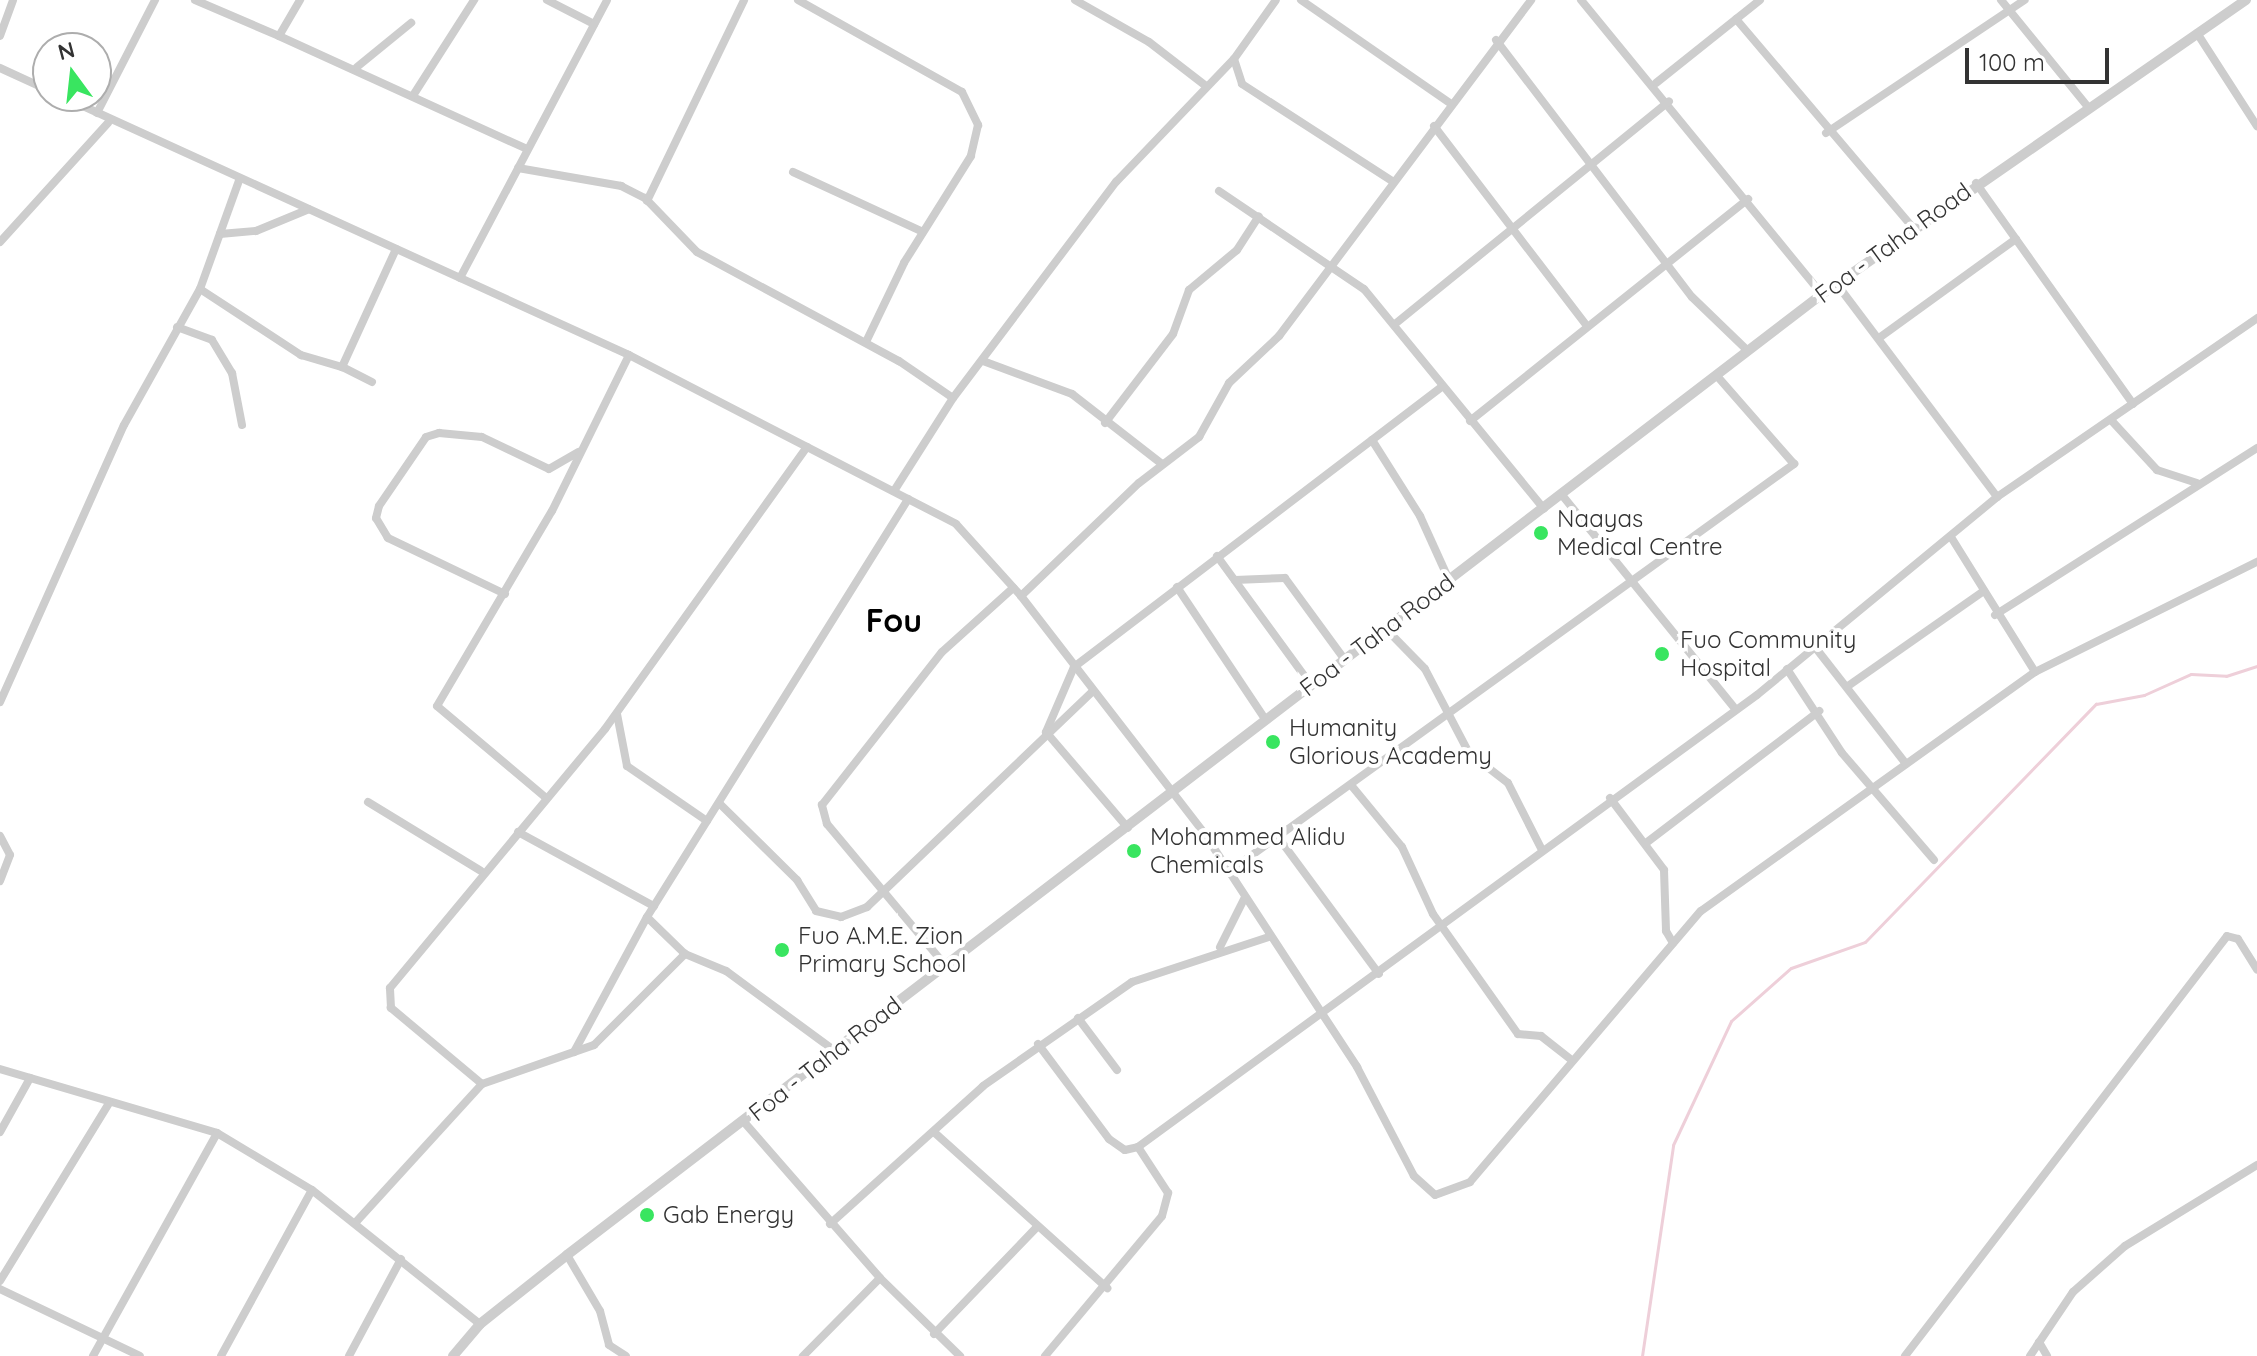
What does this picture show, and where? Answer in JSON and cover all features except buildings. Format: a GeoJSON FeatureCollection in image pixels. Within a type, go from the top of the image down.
{"type":"FeatureCollection","features":[{"type":"Feature","properties":{"kind":"street"},"geometry":{"type":"LineString","coordinates":[[0,36],[13,0]]}},
{"type":"Feature","properties":{"kind":"street"},"geometry":{"type":"LineString","coordinates":[[155,0],[97,113],[108,123],[240,178],[629,355],[956,524],[1021,596],[1230,871],[1244,899],[1323,1013],[1414,1176],[1435,1195],[1470,1182],[1570,1059],[1701,911],[2035,672],[2257,562]]}},
{"type":"Feature","properties":{"kind":"street"},"geometry":{"type":"LineString","coordinates":[[195,0],[357,67],[527,149]]}},
{"type":"Feature","properties":{"kind":"street"},"geometry":{"type":"LineString","coordinates":[[279,36],[300,0]]}},
{"type":"Feature","properties":{"kind":"street"},"geometry":{"type":"LineString","coordinates":[[414,94],[474,0]]}},
{"type":"Feature","properties":{"kind":"street"},"geometry":{"type":"LineString","coordinates":[[547,0],[594,24]]}},
{"type":"Feature","properties":{"kind":"street"},"geometry":{"type":"LineString","coordinates":[[460,278],[607,0]]}},
{"type":"Feature","properties":{"kind":"street"},"geometry":{"type":"LineString","coordinates":[[647,201],[744,0]]}},
{"type":"Feature","properties":{"kind":"street"},"geometry":{"type":"LineString","coordinates":[[798,0],[950,84],[972,105],[979,138],[923,232],[866,342]]}},
{"type":"Feature","properties":{"kind":"street"},"geometry":{"type":"LineString","coordinates":[[1075,0],[1149,42],[1206,86]]}},
{"type":"Feature","properties":{"kind":"street"},"geometry":{"type":"LineString","coordinates":[[894,491],[953,398],[1116,182],[1234,59],[1275,0]]}},
{"type":"Feature","properties":{"kind":"street"},"geometry":{"type":"LineString","coordinates":[[1301,0],[1450,103]]}},
{"type":"Feature","properties":{"kind":"street"},"geometry":{"type":"LineString","coordinates":[[1021,596],[1162,464],[1199,437],[1229,383],[1279,336],[1496,40],[1531,0]]}},
{"type":"Feature","properties":{"kind":"street"},"geometry":{"type":"LineString","coordinates":[[1581,0],[1656,83],[1822,294]]}},
{"type":"Feature","properties":{"kind":"street"},"geometry":{"type":"LineString","coordinates":[[1656,83],[1760,0]]}},
{"type":"Feature","properties":{"kind":"street"},"geometry":{"type":"LineString","coordinates":[[2001,0],[2087,106]]}},
{"type":"Feature","properties":{"kind":"street"},"geometry":{"type":"LineString","coordinates":[[1826,133],[2025,0]]}},
{"type":"Feature","properties":{"kind":"street","name":"Foa - Taha Road"},"geometry":{"type":"LineString","coordinates":[[453,1356],[480,1324],[567,1255],[1173,794],[1265,719],[1387,630],[1836,283],[1976,182],[2246,0]]}},
{"type":"Feature","properties":{"kind":"street"},"geometry":{"type":"LineString","coordinates":[[1736,19],[1826,133],[1913,228]]}},
{"type":"Feature","properties":{"kind":"street"},"geometry":{"type":"LineString","coordinates":[[357,67],[411,23]]}},
{"type":"Feature","properties":{"kind":"street"},"geometry":{"type":"LineString","coordinates":[[2197,33],[2257,126]]}},
{"type":"Feature","properties":{"kind":"street"},"geometry":{"type":"LineString","coordinates":[[1496,40],[1728,338],[1748,351]]}},
{"type":"Feature","properties":{"kind":"street"},"geometry":{"type":"LineString","coordinates":[[1234,59],[1242,84],[1392,181]]}},
{"type":"Feature","properties":{"kind":"street"},"geometry":{"type":"LineString","coordinates":[[0,68],[32,83]]}},
{"type":"Feature","properties":{"kind":"street"},"geometry":{"type":"LineString","coordinates":[[1395,324],[1511,224],[1669,101]]}},
{"type":"Feature","properties":{"kind":"street"},"geometry":{"type":"LineString","coordinates":[[0,242],[108,123]]}},
{"type":"Feature","properties":{"kind":"street"},"geometry":{"type":"LineString","coordinates":[[1434,126],[1587,326]]}},
{"type":"Feature","properties":{"kind":"street"},"geometry":{"type":"LineString","coordinates":[[518,168],[621,186],[647,201],[697,252],[866,342],[953,398]]}},
{"type":"Feature","properties":{"kind":"street"},"geometry":{"type":"LineString","coordinates":[[793,172],[923,232]]}},
{"type":"Feature","properties":{"kind":"street"},"geometry":{"type":"LineString","coordinates":[[0,702],[124,425],[200,289],[240,178]]}},
{"type":"Feature","properties":{"kind":"street"},"geometry":{"type":"LineString","coordinates":[[1976,182],[2133,404]]}},
{"type":"Feature","properties":{"kind":"street"},"geometry":{"type":"LineString","coordinates":[[1219,191],[1259,216],[1297,248],[1334,265],[1395,324],[1442,387],[1544,509]]}},
{"type":"Feature","properties":{"kind":"street"},"geometry":{"type":"LineString","coordinates":[[1470,421],[1748,199]]}},
{"type":"Feature","properties":{"kind":"street"},"geometry":{"type":"LineString","coordinates":[[220,234],[256,231],[309,209]]}},
{"type":"Feature","properties":{"kind":"street"},"geometry":{"type":"LineString","coordinates":[[1105,423],[1173,334],[1189,290],[1237,250],[1259,216]]}},
{"type":"Feature","properties":{"kind":"street"},"geometry":{"type":"LineString","coordinates":[[1879,338],[2016,239]]}},
{"type":"Feature","properties":{"kind":"street"},"geometry":{"type":"LineString","coordinates":[[342,367],[396,249]]}},
{"type":"Feature","properties":{"kind":"street"},"geometry":{"type":"LineString","coordinates":[[1836,283],[1997,497]]}},
{"type":"Feature","properties":{"kind":"street"},"geometry":{"type":"LineString","coordinates":[[200,289],[301,355],[342,367],[372,382]]}},
{"type":"Feature","properties":{"kind":"street"},"geometry":{"type":"LineString","coordinates":[[1038,1044],[1109,1139],[1125,1150],[1138,1147],[1442,928],[1610,798],[1787,669],[1997,497],[2257,318]]}},
{"type":"Feature","properties":{"kind":"street"},"geometry":{"type":"LineString","coordinates":[[177,327],[212,340],[232,373],[242,425]]}},
{"type":"Feature","properties":{"kind":"street"},"geometry":{"type":"LineString","coordinates":[[545,797],[438,711],[505,594],[629,355]]}},
{"type":"Feature","properties":{"kind":"street"},"geometry":{"type":"LineString","coordinates":[[983,361],[1072,394],[1105,423],[1162,464]]}},
{"type":"Feature","properties":{"kind":"street"},"geometry":{"type":"LineString","coordinates":[[1230,871],[1453,714],[1794,464],[1716,375]]}},
{"type":"Feature","properties":{"kind":"street"},"geometry":{"type":"LineString","coordinates":[[1046,732],[1074,667],[1442,387]]}},
{"type":"Feature","properties":{"kind":"street"},"geometry":{"type":"LineString","coordinates":[[2111,420],[2157,470],[2197,483]]}},
{"type":"Feature","properties":{"kind":"street"},"geometry":{"type":"LineString","coordinates":[[505,594],[388,538],[376,518],[379,506],[426,437],[439,433],[482,437],[549,469],[579,451]]}},
{"type":"Feature","properties":{"kind":"street"},"geometry":{"type":"LineString","coordinates":[[1372,440],[1420,516],[1449,580]]}},
{"type":"Feature","properties":{"kind":"street"},"geometry":{"type":"LineString","coordinates":[[482,1084],[386,998],[408,958],[617,713],[807,447]]}},
{"type":"Feature","properties":{"kind":"street"},"geometry":{"type":"LineString","coordinates":[[1995,615],[2197,483],[2257,448]]}},
{"type":"Feature","properties":{"kind":"street"},"geometry":{"type":"LineString","coordinates":[[1562,495],[1733,706]]}},
{"type":"Feature","properties":{"kind":"street"},"geometry":{"type":"LineString","coordinates":[[574,1052],[647,917],[908,499]]}},
{"type":"Feature","properties":{"kind":"street"},"geometry":{"type":"LineString","coordinates":[[1951,537],[1995,615],[2035,672]]}},
{"type":"Feature","properties":{"kind":"street"},"geometry":{"type":"LineString","coordinates":[[1217,556],[1311,685]]}},
{"type":"Feature","properties":{"kind":"street"},"geometry":{"type":"LineString","coordinates":[[1235,580],[1285,578],[1345,660]]}},
{"type":"Feature","properties":{"kind":"street"},"geometry":{"type":"LineString","coordinates":[[1177,587],[1265,719]]}},
{"type":"Feature","properties":{"kind":"street"},"geometry":{"type":"LineString","coordinates":[[945,965],[827,824],[822,805],[942,652],[1013,588]]}},
{"type":"Feature","properties":{"kind":"street"},"geometry":{"type":"LineString","coordinates":[[1848,686],[1982,592]]}},
{"type":"Feature","properties":{"kind":"street"},"geometry":{"type":"LineString","coordinates":[[1387,630],[1425,669],[1453,714],[1469,753],[1508,783],[1542,850]]}},
{"type":"Feature","properties":{"kind":"street"},"geometry":{"type":"LineString","coordinates":[[1815,647],[1906,764]]}},
{"type":"Feature","properties":{"kind":"street"},"geometry":{"type":"LineString","coordinates":[[1787,669],[1819,711],[1842,753],[1876,786],[1934,860]]}},
{"type":"Feature","properties":{"kind":"street"},"geometry":{"type":"LineString","coordinates":[[719,803],[823,916],[867,907],[1046,732],[1092,692]]}},
{"type":"Feature","properties":{"kind":"street"},"geometry":{"type":"LineString","coordinates":[[1646,843],[1819,711]]}},
{"type":"Feature","properties":{"kind":"street"},"geometry":{"type":"LineString","coordinates":[[617,713],[627,766],[707,821]]}},
{"type":"Feature","properties":{"kind":"street"},"geometry":{"type":"LineString","coordinates":[[1046,732],[1128,828]]}},
{"type":"Feature","properties":{"kind":"street"},"geometry":{"type":"LineString","coordinates":[[1351,785],[1402,847],[1442,928],[1518,1034],[1541,1036],[1570,1059]]}},
{"type":"Feature","properties":{"kind":"street"},"geometry":{"type":"LineString","coordinates":[[1610,798],[1646,843],[1668,884],[1666,931],[1673,943]]}},
{"type":"Feature","properties":{"kind":"street"},"geometry":{"type":"LineString","coordinates":[[368,802],[481,871]]}},
{"type":"Feature","properties":{"kind":"street"},"geometry":{"type":"LineString","coordinates":[[518,832],[654,906]]}},
{"type":"Feature","properties":{"kind":"street"},"geometry":{"type":"LineString","coordinates":[[0,836],[10,855],[0,881]]}},
{"type":"Feature","properties":{"kind":"street"},"geometry":{"type":"LineString","coordinates":[[1278,837],[1379,974]]}},
{"type":"Feature","properties":{"kind":"street"},"geometry":{"type":"LineString","coordinates":[[1220,947],[1244,899]]}},
{"type":"Feature","properties":{"kind":"street"},"geometry":{"type":"LineString","coordinates":[[647,917],[685,954],[726,971],[835,1051]]}},
{"type":"Feature","properties":{"kind":"street"},"geometry":{"type":"LineString","coordinates":[[1905,1356],[2227,936],[2238,939],[2257,970]]}},
{"type":"Feature","properties":{"kind":"street"},"geometry":{"type":"LineString","coordinates":[[830,1224],[1038,1044],[1147,974],[1193,966],[1220,947],[1269,937]]}},
{"type":"Feature","properties":{"kind":"street"},"geometry":{"type":"LineString","coordinates":[[356,1222],[482,1084],[574,1052],[609,1035],[685,954]]}},
{"type":"Feature","properties":{"kind":"street"},"geometry":{"type":"LineString","coordinates":[[1078,1018],[1117,1070]]}},
{"type":"Feature","properties":{"kind":"street"},"geometry":{"type":"LineString","coordinates":[[0,1069],[217,1133],[312,1190],[356,1222],[480,1324]]}},
{"type":"Feature","properties":{"kind":"street"},"geometry":{"type":"LineString","coordinates":[[0,1132],[30,1078]]}},
{"type":"Feature","properties":{"kind":"street"},"geometry":{"type":"LineString","coordinates":[[0,1281],[109,1103]]}},
{"type":"Feature","properties":{"kind":"street"},"geometry":{"type":"LineString","coordinates":[[744,1122],[830,1224],[934,1334],[960,1356]]}},
{"type":"Feature","properties":{"kind":"street"},"geometry":{"type":"LineString","coordinates":[[93,1356],[217,1133]]}},
{"type":"Feature","properties":{"kind":"street"},"geometry":{"type":"LineString","coordinates":[[935,1133],[1107,1288]]}},
{"type":"Feature","properties":{"kind":"street"},"geometry":{"type":"LineString","coordinates":[[1045,1356],[1107,1288],[1167,1203],[1138,1147]]}},
{"type":"Feature","properties":{"kind":"street"},"geometry":{"type":"LineString","coordinates":[[2030,1356],[2073,1292],[2125,1246],[2257,1165]]}},
{"type":"Feature","properties":{"kind":"street"},"geometry":{"type":"LineString","coordinates":[[221,1356],[312,1190]]}},
{"type":"Feature","properties":{"kind":"street"},"geometry":{"type":"LineString","coordinates":[[934,1334],[1037,1227]]}},
{"type":"Feature","properties":{"kind":"street"},"geometry":{"type":"LineString","coordinates":[[567,1255],[600,1311],[609,1345],[626,1356]]}},
{"type":"Feature","properties":{"kind":"street"},"geometry":{"type":"LineString","coordinates":[[349,1356],[401,1259]]}},
{"type":"Feature","properties":{"kind":"street"},"geometry":{"type":"LineString","coordinates":[[803,1356],[880,1278]]}},
{"type":"Feature","properties":{"kind":"street"},"geometry":{"type":"LineString","coordinates":[[0,1289],[140,1356]]}},
{"type":"Feature","properties":{"kind":"street"},"geometry":{"type":"LineString","coordinates":[[2039,1342],[2047,1356]]}},
{"type":"Feature","properties":{"kind":"waterway"},"geometry":{"type":"LineString","coordinates":[[1642,1356],[1673,1145],[1731,1021],[1791,968],[1865,942],[2096,704],[2144,695],[2191,674],[2226,676],[2257,666]]}},
{"type":"Feature","properties":{"kind":"place","name":"Naayas Medical Centre"},"geometry":{"type":"Point","coordinates":[1541,533]}},
{"type":"Feature","properties":{"kind":"place","name":"Fuo Community Hospital"},"geometry":{"type":"Point","coordinates":[1662,654]}},
{"type":"Feature","properties":{"kind":"place","name":"Humanity Glorious Academy"},"geometry":{"type":"Point","coordinates":[1273,742]}},
{"type":"Feature","properties":{"kind":"place","name":"Mohammed Alidu Chemicals"},"geometry":{"type":"Point","coordinates":[1134,851]}},
{"type":"Feature","properties":{"kind":"place","name":"Fuo A.M.E. Zion Primary School"},"geometry":{"type":"Point","coordinates":[782,950]}},
{"type":"Feature","properties":{"kind":"place","name":"Gab Energy"},"geometry":{"type":"Point","coordinates":[647,1215]}},
{"type":"Feature","properties":{"kind":"district","name":"Fou"},"geometry":{"type":"Point","coordinates":[894,620]}}]}
